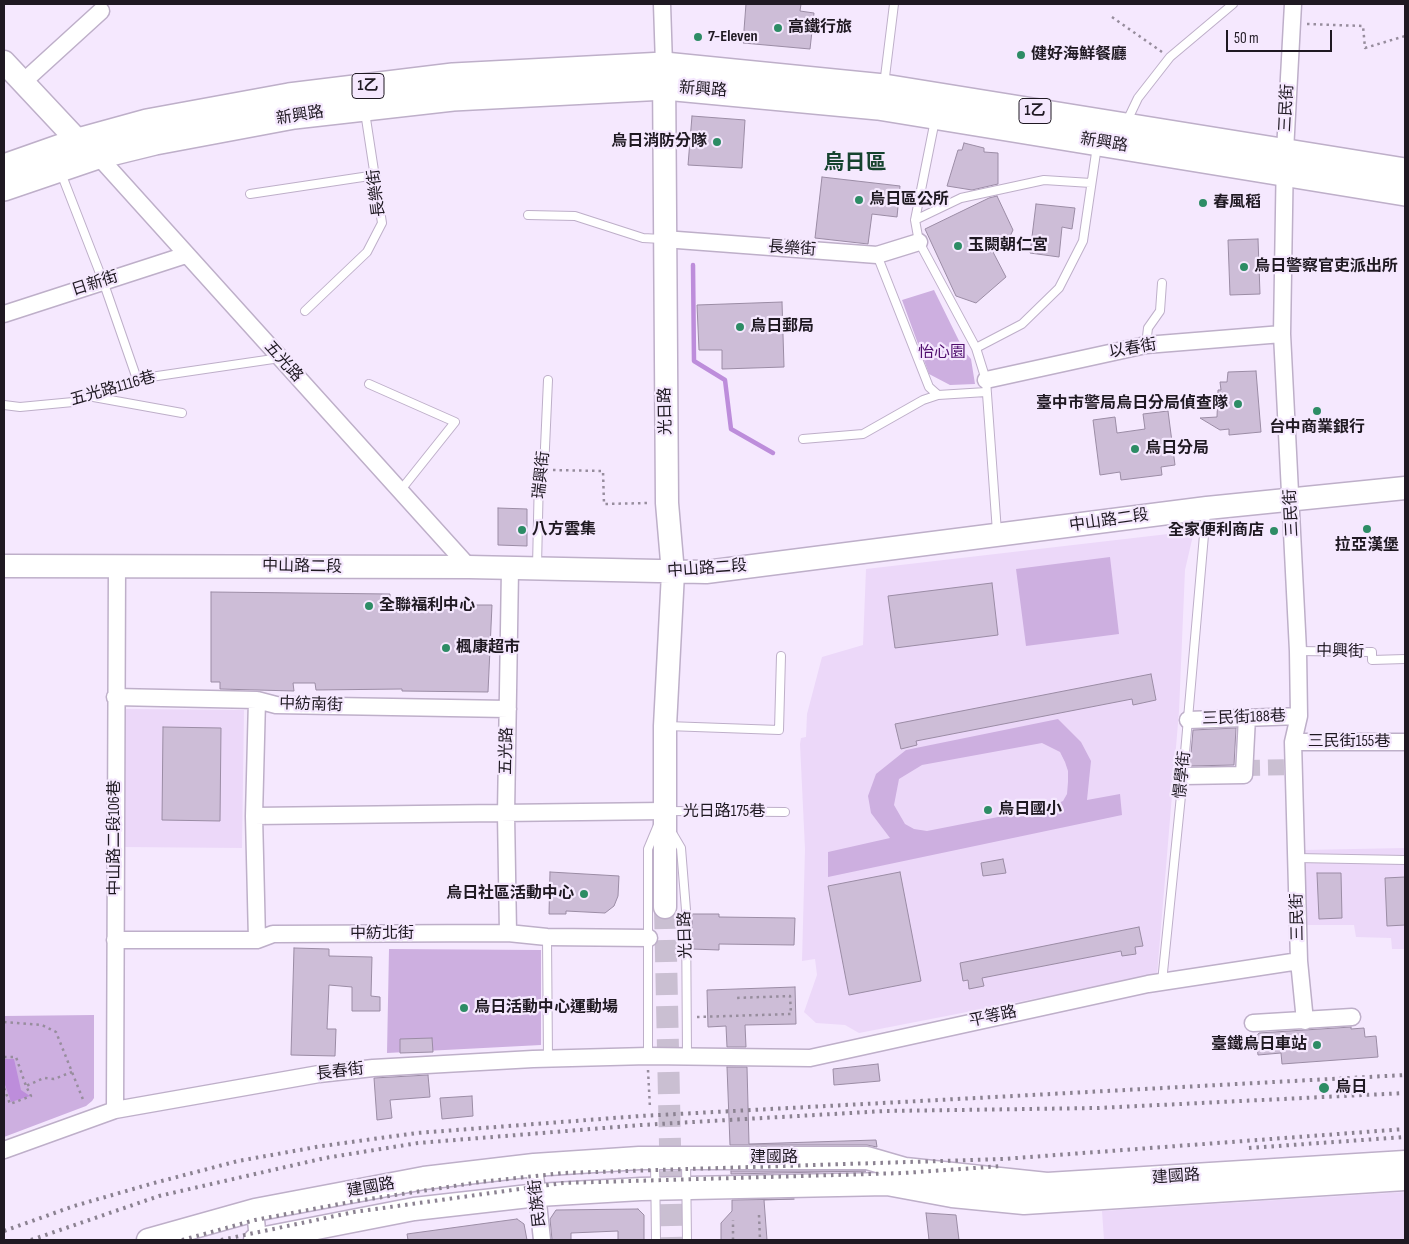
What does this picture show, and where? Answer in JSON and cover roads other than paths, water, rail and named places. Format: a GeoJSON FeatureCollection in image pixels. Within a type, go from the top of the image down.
{"type":"FeatureCollection","features":[{"type":"Feature","properties":{"kind":"main road","name":"五光路"},"geometry":{"type":"LineString","coordinates":[[4,62],[13,81],[66,152],[98,156]]}},
{"type":"Feature","properties":{"kind":"main road","name":"新興路"},"geometry":{"type":"LineString","coordinates":[[4,167],[66,152],[147,122],[289,96],[453,76],[664,76],[884,87],[1125,125],[1285,162],[1405,193]]}},
{"type":"Feature","properties":{"kind":"main road","name":"新興路"},"geometry":{"type":"LineString","coordinates":[[4,188],[66,152],[98,156],[155,142],[239,126],[364,107],[664,76],[1098,142],[1285,162],[1405,171]]}},
{"type":"Feature","properties":{"kind":"main road","name":"光日路"},"geometry":{"type":"LineString","coordinates":[[664,76],[667,502],[673,573],[665,726],[665,907]]}},
{"type":"Feature","properties":{"kind":"main road","name":"中山路二段"},"geometry":{"type":"LineString","coordinates":[[4,566],[469,567],[673,573],[706,572],[1206,508],[1291,501],[1405,488]]}},
{"type":"Feature","properties":{"kind":"main road","name":"建國路"},"geometry":{"type":"LineString","coordinates":[[148,1240],[255,1210],[424,1178],[534,1165],[639,1158],[867,1158],[905,1169],[1047,1184],[1405,1162]]}},
{"type":"Feature","properties":{"kind":"main road","name":"建國路"},"geometry":{"type":"LineString","coordinates":[[257,1240],[414,1209],[538,1194],[686,1188],[887,1184],[952,1196],[1024,1202],[1405,1179]]}},
{"type":"Feature","properties":{"kind":"street","name":"光日路"},"geometry":{"type":"LineString","coordinates":[[662,4],[664,76]]}},
{"type":"Feature","properties":{"kind":"street","name":"三民街"},"geometry":{"type":"LineString","coordinates":[[1292,4],[1285,162],[1282,334],[1298,651],[1299,716],[1293,742],[1299,961],[1305,1021]]}},
{"type":"Feature","properties":{"kind":"street"},"geometry":{"type":"LineString","coordinates":[[13,81],[101,12]]}},
{"type":"Feature","properties":{"kind":"street","name":"五光路"},"geometry":{"type":"LineString","coordinates":[[98,156],[469,567]]}},
{"type":"Feature","properties":{"kind":"street","name":"長樂街"},"geometry":{"type":"LineString","coordinates":[[664,239],[877,255],[919,242]]}},
{"type":"Feature","properties":{"kind":"street","name":"日新街"},"geometry":{"type":"LineString","coordinates":[[4,314],[186,255]]}},
{"type":"Feature","properties":{"kind":"street","name":"以春街"},"geometry":{"type":"LineString","coordinates":[[986,386],[1146,345],[1282,334]]}},
{"type":"Feature","properties":{"kind":"street","name":"中山路二段106巷"},"geometry":{"type":"LineString","coordinates":[[115,1110],[117,566]]}},
{"type":"Feature","properties":{"kind":"street","name":"五光路"},"geometry":{"type":"LineString","coordinates":[[508,933],[506,814],[510,569]]}},
{"type":"Feature","properties":{"kind":"street","name":"中紡南街"},"geometry":{"type":"LineString","coordinates":[[116,697],[257,700],[276,706],[508,709]]}},
{"type":"Feature","properties":{"kind":"street"},"geometry":{"type":"LineString","coordinates":[[256,940],[254,816],[257,700]]}},
{"type":"Feature","properties":{"kind":"street","name":"三民街188巷"},"geometry":{"type":"LineString","coordinates":[[1188,720],[1299,716]]}},
{"type":"Feature","properties":{"kind":"street"},"geometry":{"type":"LineString","coordinates":[[1183,776],[1244,774],[1247,717]]}},
{"type":"Feature","properties":{"kind":"street","name":"三民街155巷"},"geometry":{"type":"LineString","coordinates":[[1293,742],[1405,742]]}},
{"type":"Feature","properties":{"kind":"street"},"geometry":{"type":"LineString","coordinates":[[254,816],[664,815]]}},
{"type":"Feature","properties":{"kind":"street","name":"中紡北街"},"geometry":{"type":"LineString","coordinates":[[115,940],[256,940],[273,934],[508,933],[547,937],[649,938]]}},
{"type":"Feature","properties":{"kind":"street","name":"平等路"},"geometry":{"type":"LineString","coordinates":[[687,1056],[810,1058],[1162,982],[1299,961]]}},
{"type":"Feature","properties":{"kind":"street"},"geometry":{"type":"LineString","coordinates":[[1253,1023],[1352,1018]]}},
{"type":"Feature","properties":{"kind":"street","name":"長春街"},"geometry":{"type":"LineString","coordinates":[[4,1150],[115,1110],[208,1092],[364,1069],[548,1058],[687,1056]]}},
{"type":"Feature","properties":{"kind":"street","name":"民族街"},"geometry":{"type":"LineString","coordinates":[[534,1165],[542,1240]]}},
{"type":"Feature","properties":{"kind":"street"},"geometry":{"type":"LineString","coordinates":[[255,1210],[257,1240]]}},
{"type":"Feature","properties":{"kind":"lane"},"geometry":{"type":"LineString","coordinates":[[884,87],[894,4]]}},
{"type":"Feature","properties":{"kind":"lane"},"geometry":{"type":"LineString","coordinates":[[1125,125],[1138,98],[1170,57],[1233,4]]}},
{"type":"Feature","properties":{"kind":"lane","name":"長樂街"},"geometry":{"type":"LineString","coordinates":[[305,311],[367,252],[382,223],[364,107]]}},
{"type":"Feature","properties":{"kind":"lane"},"geometry":{"type":"LineString","coordinates":[[936,116],[915,220],[919,242],[976,348],[986,386],[997,534]]}},
{"type":"Feature","properties":{"kind":"lane"},"geometry":{"type":"LineString","coordinates":[[976,348],[1022,324],[1059,288],[1083,242],[1098,142]]}},
{"type":"Feature","properties":{"kind":"lane"},"geometry":{"type":"LineString","coordinates":[[66,152],[103,281],[137,379]]}},
{"type":"Feature","properties":{"kind":"lane"},"geometry":{"type":"LineString","coordinates":[[250,194],[376,175]]}},
{"type":"Feature","properties":{"kind":"lane"},"geometry":{"type":"LineString","coordinates":[[915,220],[960,198],[1044,180],[1091,183]]}},
{"type":"Feature","properties":{"kind":"lane"},"geometry":{"type":"LineString","coordinates":[[528,215],[575,216],[642,238],[664,239]]}},
{"type":"Feature","properties":{"kind":"lane"},"geometry":{"type":"LineString","coordinates":[[877,255],[921,371],[929,387],[938,395]]}},
{"type":"Feature","properties":{"kind":"lane"},"geometry":{"type":"LineString","coordinates":[[1146,345],[1148,328],[1160,311],[1162,283]]}},
{"type":"Feature","properties":{"kind":"lane","name":"五光路1116巷"},"geometry":{"type":"LineString","coordinates":[[4,405],[20,407],[73,402],[137,379],[280,358]]}},
{"type":"Feature","properties":{"kind":"lane","name":"瑞興街"},"geometry":{"type":"LineString","coordinates":[[537,569],[540,474],[544,470],[548,380]]}},
{"type":"Feature","properties":{"kind":"lane"},"geometry":{"type":"LineString","coordinates":[[369,384],[456,422],[400,491]]}},
{"type":"Feature","properties":{"kind":"lane"},"geometry":{"type":"LineString","coordinates":[[802,439],[863,434],[923,400],[938,395],[986,386]]}},
{"type":"Feature","properties":{"kind":"lane"},"geometry":{"type":"LineString","coordinates":[[88,396],[182,413]]}},
{"type":"Feature","properties":{"kind":"lane","name":"憬學街"},"geometry":{"type":"LineString","coordinates":[[1162,982],[1183,776],[1206,508]]}},
{"type":"Feature","properties":{"kind":"lane","name":"中興街"},"geometry":{"type":"LineString","coordinates":[[1298,651],[1372,652],[1372,660],[1405,659]]}},
{"type":"Feature","properties":{"kind":"lane"},"geometry":{"type":"LineString","coordinates":[[665,726],[779,730],[781,656]]}},
{"type":"Feature","properties":{"kind":"lane","name":"光日路175巷"},"geometry":{"type":"LineString","coordinates":[[664,815],[785,812]]}},
{"type":"Feature","properties":{"kind":"lane","name":"光日路"},"geometry":{"type":"LineString","coordinates":[[648,1056],[648,849],[656,828],[664,815]]}},
{"type":"Feature","properties":{"kind":"lane","name":"光日路"},"geometry":{"type":"LineString","coordinates":[[664,815],[681,848],[686,910],[687,1056]]}},
{"type":"Feature","properties":{"kind":"lane"},"geometry":{"type":"LineString","coordinates":[[1297,858],[1405,860]]}},
{"type":"Feature","properties":{"kind":"lane"},"geometry":{"type":"LineString","coordinates":[[547,937],[548,1058]]}},
{"type":"Feature","properties":{"kind":"lane"},"geometry":{"type":"LineString","coordinates":[[686,1158],[687,1240]]}},
{"type":"Feature","properties":{"kind":"lane"},"geometry":{"type":"LineString","coordinates":[[655,1159],[656,1240]]}},
{"type":"Feature","properties":{"kind":"waterway"},"geometry":{"type":"LineString","coordinates":[[693,265],[694,361],[725,380],[731,429],[773,453]]}},
{"type":"Feature","properties":{"kind":"tunnel"},"geometry":{"type":"LineString","coordinates":[[1244,768],[1294,767]]}},
{"type":"Feature","properties":{"kind":"tunnel"},"geometry":{"type":"LineString","coordinates":[[665,907],[672,1240]]}},
{"type":"Feature","properties":{"kind":"railway"},"geometry":{"type":"LineString","coordinates":[[4,1231],[74,1206],[238,1161],[322,1146],[417,1133],[640,1116],[1405,1075]]}},
{"type":"Feature","properties":{"kind":"railway"},"geometry":{"type":"LineString","coordinates":[[31,1240],[159,1196],[325,1158],[418,1143],[641,1125],[885,1111],[1098,1108],[1405,1093]]}},
{"type":"Feature","properties":{"kind":"railway"},"geometry":{"type":"LineString","coordinates":[[182,1240],[255,1220],[350,1202],[480,1182],[563,1173],[1003,1159],[1405,1129]]}},
{"type":"Feature","properties":{"kind":"railway"},"geometry":{"type":"LineString","coordinates":[[1249,1148],[1405,1137]]}},
{"type":"Feature","properties":{"kind":"railway"},"geometry":{"type":"LineString","coordinates":[[221,1240],[354,1212],[563,1183],[904,1173],[1003,1166]]}},
{"type":"Feature","properties":{"kind":"place","name":"高鐵行旅"},"geometry":{"type":"Point","coordinates":[778,28]}},
{"type":"Feature","properties":{"kind":"place","name":"7-Eleven"},"geometry":{"type":"Point","coordinates":[698,37]}},
{"type":"Feature","properties":{"kind":"place","name":"健好海鮮餐廳"},"geometry":{"type":"Point","coordinates":[1021,55]}},
{"type":"Feature","properties":{"kind":"place","name":"烏日消防分隊"},"geometry":{"type":"Point","coordinates":[717,142]}},
{"type":"Feature","properties":{"kind":"place","name":"烏日區公所"},"geometry":{"type":"Point","coordinates":[859,200]}},
{"type":"Feature","properties":{"kind":"place","name":"春風稻"},"geometry":{"type":"Point","coordinates":[1203,203]}},
{"type":"Feature","properties":{"kind":"place","name":"玉闕朝仁宮"},"geometry":{"type":"Point","coordinates":[958,246]}},
{"type":"Feature","properties":{"kind":"place","name":"烏日警察官吏派出所"},"geometry":{"type":"Point","coordinates":[1244,267]}},
{"type":"Feature","properties":{"kind":"place","name":"烏日郵局"},"geometry":{"type":"Point","coordinates":[740,327]}},
{"type":"Feature","properties":{"kind":"place","name":"臺中市警局烏日分局偵查隊"},"geometry":{"type":"Point","coordinates":[1238,404]}},
{"type":"Feature","properties":{"kind":"place","name":"台中商業銀行"},"geometry":{"type":"Point","coordinates":[1317,411]}},
{"type":"Feature","properties":{"kind":"place","name":"烏日分局"},"geometry":{"type":"Point","coordinates":[1135,449]}},
{"type":"Feature","properties":{"kind":"place","name":"拉亞漢堡"},"geometry":{"type":"Point","coordinates":[1367,529]}},
{"type":"Feature","properties":{"kind":"place","name":"八方雲集"},"geometry":{"type":"Point","coordinates":[522,530]}},
{"type":"Feature","properties":{"kind":"place","name":"全家便利商店"},"geometry":{"type":"Point","coordinates":[1274,531]}},
{"type":"Feature","properties":{"kind":"place","name":"全聯福利中心"},"geometry":{"type":"Point","coordinates":[369,606]}},
{"type":"Feature","properties":{"kind":"place","name":"楓康超市"},"geometry":{"type":"Point","coordinates":[446,648]}},
{"type":"Feature","properties":{"kind":"place","name":"烏日國小"},"geometry":{"type":"Point","coordinates":[988,810]}},
{"type":"Feature","properties":{"kind":"place","name":"烏日社區活動中心"},"geometry":{"type":"Point","coordinates":[584,894]}},
{"type":"Feature","properties":{"kind":"place","name":"烏日活動中心運動場"},"geometry":{"type":"Point","coordinates":[464,1008]}},
{"type":"Feature","properties":{"kind":"place","name":"臺鐵烏日車站"},"geometry":{"type":"Point","coordinates":[1317,1045]}},
{"type":"Feature","properties":{"kind":"place","name":"烏日"},"geometry":{"type":"Point","coordinates":[1324,1088]}},
{"type":"Feature","properties":{"kind":"district","name":"烏日區"},"geometry":{"type":"Point","coordinates":[855,164]}},
{"type":"Feature","properties":{"kind":"park label","name":"怡心園"},"geometry":{"type":"Point","coordinates":[942,353]}}]}
